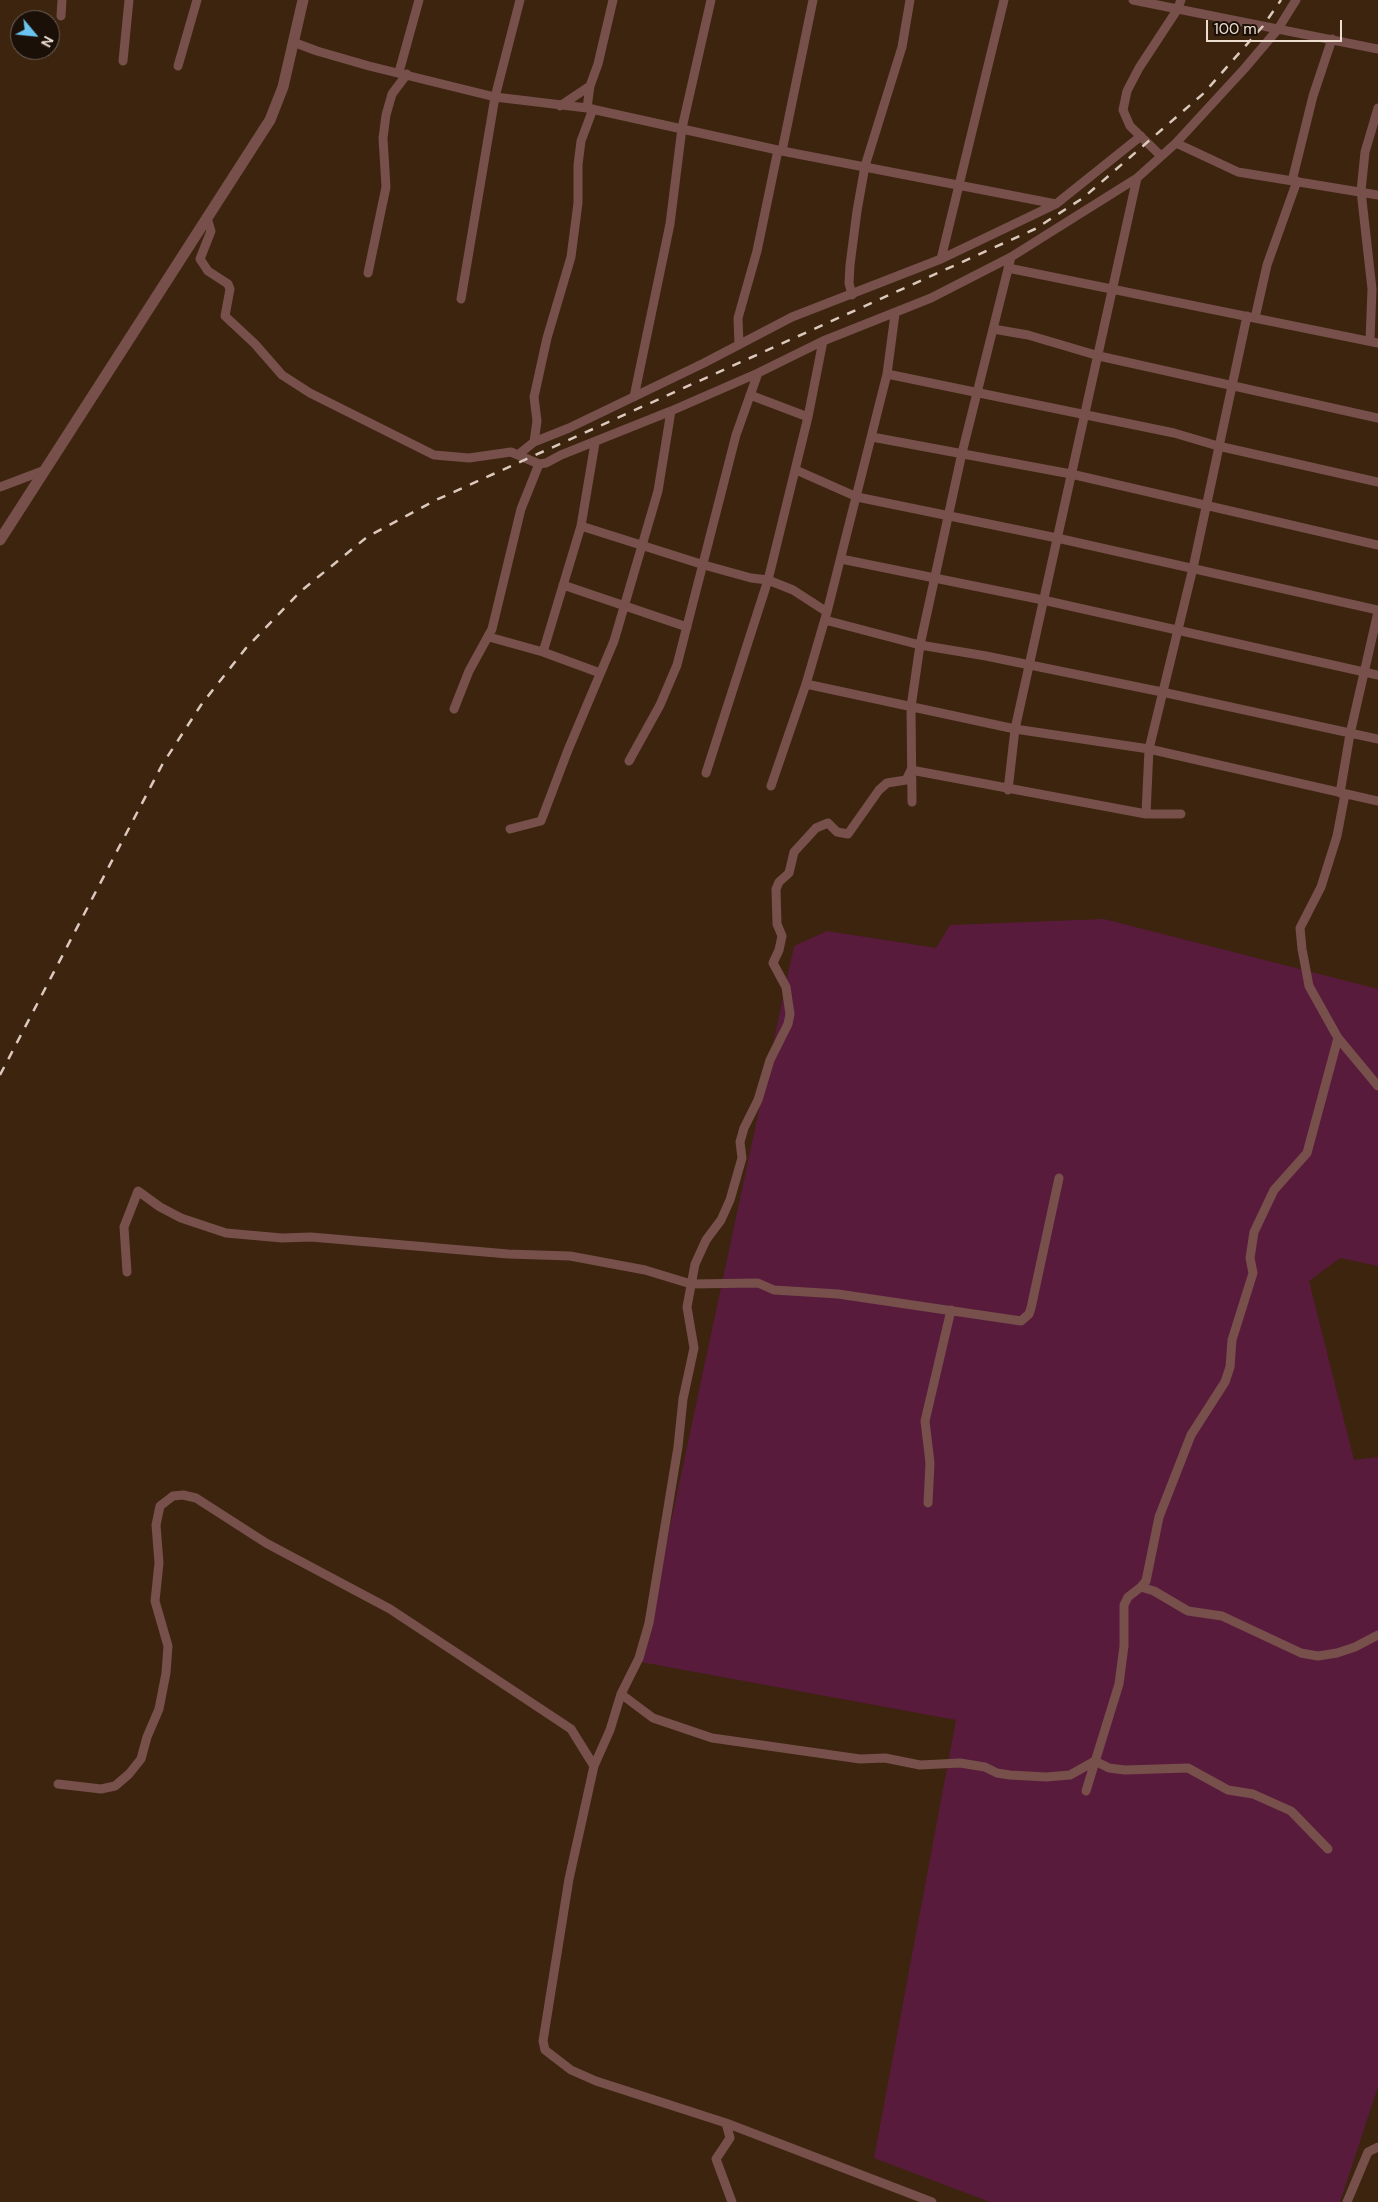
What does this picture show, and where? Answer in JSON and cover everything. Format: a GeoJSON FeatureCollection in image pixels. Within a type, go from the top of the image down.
{"type":"FeatureCollection","features":[{"type":"Feature","properties":{"kind":"street"},"geometry":{"type":"LineString","coordinates":[[61,16],[62,0]]}},
{"type":"Feature","properties":{"kind":"street"},"geometry":{"type":"LineString","coordinates":[[123,61],[129,0]]}},
{"type":"Feature","properties":{"kind":"street"},"geometry":{"type":"LineString","coordinates":[[178,66],[197,0]]}},
{"type":"Feature","properties":{"kind":"street"},"geometry":{"type":"LineString","coordinates":[[0,540],[270,120],[283,87],[303,0]]}},
{"type":"Feature","properties":{"kind":"street"},"geometry":{"type":"LineString","coordinates":[[368,273],[386,187],[383,138],[386,115],[392,94],[403,73],[419,0]]}},
{"type":"Feature","properties":{"kind":"street"},"geometry":{"type":"LineString","coordinates":[[461,299],[496,97],[520,0]]}},
{"type":"Feature","properties":{"kind":"street"},"geometry":{"type":"LineString","coordinates":[[534,442],[537,421],[534,397],[547,338],[571,257],[578,203],[578,165],[581,141],[590,109],[590,86],[598,64],[613,0]]}},
{"type":"Feature","properties":{"kind":"street"},"geometry":{"type":"LineString","coordinates":[[634,397],[670,224],[682,128],[711,0]]}},
{"type":"Feature","properties":{"kind":"street"},"geometry":{"type":"LineString","coordinates":[[739,345],[738,318],[759,242],[813,0]]}},
{"type":"Feature","properties":{"kind":"street"},"geometry":{"type":"LineString","coordinates":[[852,295],[848,283],[865,166],[902,47],[910,0]]}},
{"type":"Feature","properties":{"kind":"street"},"geometry":{"type":"LineString","coordinates":[[942,259],[958,185],[1004,0]]}},
{"type":"Feature","properties":{"kind":"street"},"geometry":{"type":"LineString","coordinates":[[1133,0],[1378,49]]}},
{"type":"Feature","properties":{"kind":"street"},"geometry":{"type":"LineString","coordinates":[[1161,156],[1130,126],[1123,110],[1127,91],[1139,68],[1177,10],[1181,0]]}},
{"type":"Feature","properties":{"kind":"street"},"geometry":{"type":"LineString","coordinates":[[454,709],[469,671],[489,637],[520,509],[539,464],[671,412],[823,341],[895,314],[1011,257],[1137,178],[1176,143],[1278,29],[1296,0]]}},
{"type":"Feature","properties":{"kind":"street"},"geometry":{"type":"LineString","coordinates":[[1146,814],[1149,749],[1193,568],[1232,385],[1267,265],[1295,181],[1313,96],[1332,39]]}},
{"type":"Feature","properties":{"kind":"street"},"geometry":{"type":"LineString","coordinates":[[293,42],[317,52],[496,97],[590,109],[780,151],[1056,204]]}},
{"type":"Feature","properties":{"kind":"street"},"geometry":{"type":"LineString","coordinates":[[560,106],[590,86]]}},
{"type":"Feature","properties":{"kind":"street"},"geometry":{"type":"LineString","coordinates":[[1008,268],[1374,341],[1372,289],[1361,190],[1365,152],[1378,108]]}},
{"type":"Feature","properties":{"kind":"street"},"geometry":{"type":"LineString","coordinates":[[520,454],[534,442],[634,397],[792,317],[942,259],[1056,204],[1141,136]]}},
{"type":"Feature","properties":{"kind":"street"},"geometry":{"type":"LineString","coordinates":[[1176,143],[1238,172],[1361,190],[1378,195]]}},
{"type":"Feature","properties":{"kind":"street"},"geometry":{"type":"LineString","coordinates":[[1008,790],[1015,729],[1137,178]]}},
{"type":"Feature","properties":{"kind":"street"},"geometry":{"type":"LineString","coordinates":[[207,218],[211,231],[200,260],[208,271],[228,284],[230,289],[225,316],[282,375],[310,393],[434,455],[469,458],[511,452],[520,454],[539,464]]}},
{"type":"Feature","properties":{"kind":"street"},"geometry":{"type":"LineString","coordinates":[[912,802],[911,707],[920,645],[947,516],[1011,257]]}},
{"type":"Feature","properties":{"kind":"street"},"geometry":{"type":"LineString","coordinates":[[771,786],[806,684],[841,559],[887,374],[895,314]]}},
{"type":"Feature","properties":{"kind":"street"},"geometry":{"type":"LineString","coordinates":[[993,329],[1028,335],[1098,356],[1378,418]]}},
{"type":"Feature","properties":{"kind":"street"},"geometry":{"type":"LineString","coordinates":[[706,773],[768,580],[796,470],[823,341]]}},
{"type":"Feature","properties":{"kind":"street"},"geometry":{"type":"LineString","coordinates":[[629,761],[660,705],[677,665],[736,435],[758,373]]}},
{"type":"Feature","properties":{"kind":"street"},"geometry":{"type":"LineString","coordinates":[[887,374],[1174,433],[1218,446],[1378,482]]}},
{"type":"Feature","properties":{"kind":"street"},"geometry":{"type":"LineString","coordinates":[[750,395],[808,417]]}},
{"type":"Feature","properties":{"kind":"street"},"geometry":{"type":"LineString","coordinates":[[510,829],[541,821],[600,673],[625,608],[643,547],[658,491],[671,412]]}},
{"type":"Feature","properties":{"kind":"street"},"geometry":{"type":"LineString","coordinates":[[872,437],[1071,474],[1378,545]]}},
{"type":"Feature","properties":{"kind":"street"},"geometry":{"type":"LineString","coordinates":[[543,652],[581,526],[595,443]]}},
{"type":"Feature","properties":{"kind":"street"},"geometry":{"type":"LineString","coordinates":[[0,487],[45,470]]}},
{"type":"Feature","properties":{"kind":"street"},"geometry":{"type":"LineString","coordinates":[[796,470],[857,497],[1057,538],[1378,611],[1350,734],[1337,836],[1321,887],[1300,928],[1309,986],[1338,1038],[1378,1086]]}},
{"type":"Feature","properties":{"kind":"street"},"geometry":{"type":"LineString","coordinates":[[581,526],[704,565],[751,578],[768,580],[793,590],[826,616],[920,645],[1162,692],[1378,739]]}},
{"type":"Feature","properties":{"kind":"street"},"geometry":{"type":"LineString","coordinates":[[841,559],[1043,600],[1378,675]]}},
{"type":"Feature","properties":{"kind":"street"},"geometry":{"type":"LineString","coordinates":[[563,585],[625,608],[687,627]]}},
{"type":"Feature","properties":{"kind":"street"},"geometry":{"type":"LineString","coordinates":[[489,637],[543,652],[600,673]]}},
{"type":"Feature","properties":{"kind":"street"},"geometry":{"type":"LineString","coordinates":[[806,684],[1015,729],[1149,749],[1378,801]]}},
{"type":"Feature","properties":{"kind":"street"},"geometry":{"type":"LineString","coordinates":[[911,770],[1008,790],[1146,814],[1181,814]]}},
{"type":"Feature","properties":{"kind":"street"},"geometry":{"type":"LineString","coordinates":[[911,770],[906,780],[887,783],[878,790],[848,834],[837,832],[828,823],[816,828],[794,852],[789,873],[779,882],[776,889],[777,924],[782,936],[780,950],[773,963],[786,987],[790,1014],[788,1024],[770,1060],[758,1100],[744,1128],[740,1142],[742,1158],[730,1200],[720,1220],[706,1240],[695,1264],[687,1307],[694,1348],[683,1399],[678,1447],[649,1623],[639,1658],[621,1694],[610,1730],[594,1766],[569,1879],[543,2041],[545,2050],[571,2070],[726,2123],[932,2202]]}},
{"type":"Feature","properties":{"kind":"street"},"geometry":{"type":"LineString","coordinates":[[1086,1791],[1119,1684],[1124,1646],[1124,1605],[1128,1597],[1141,1587],[1148,1572],[1159,1517],[1191,1435],[1225,1382],[1230,1367],[1232,1340],[1253,1273],[1250,1258],[1254,1232],[1274,1190],[1308,1154],[1338,1038]]}},
{"type":"Feature","properties":{"kind":"street"},"geometry":{"type":"LineString","coordinates":[[127,1272],[124,1227],[138,1191],[160,1207],[181,1218],[226,1233],[282,1238],[311,1237],[508,1254],[570,1256],[645,1270],[691,1284],[758,1283],[774,1290],[838,1294],[1021,1321],[1029,1314],[1059,1178]]}},
{"type":"Feature","properties":{"kind":"street"},"geometry":{"type":"LineString","coordinates":[[928,1503],[930,1463],[925,1421],[951,1310]]}},
{"type":"Feature","properties":{"kind":"street"},"geometry":{"type":"LineString","coordinates":[[58,1784],[101,1789],[115,1786],[129,1774],[141,1759],[147,1737],[159,1709],[168,1646],[155,1601],[159,1563],[156,1525],[160,1506],[173,1496],[182,1495],[196,1498],[266,1543],[390,1610],[455,1652],[571,1729],[594,1766]]}},
{"type":"Feature","properties":{"kind":"street"},"geometry":{"type":"LineString","coordinates":[[1141,1587],[1154,1591],[1188,1611],[1222,1616],[1301,1653],[1318,1656],[1337,1654],[1378,1635]]}},
{"type":"Feature","properties":{"kind":"street"},"geometry":{"type":"LineString","coordinates":[[621,1694],[653,1718],[712,1738],[860,1759],[885,1758],[920,1764],[960,1763],[985,1767],[997,1773],[1010,1775],[1070,1775],[1095,1761]]}},
{"type":"Feature","properties":{"kind":"street"},"geometry":{"type":"LineString","coordinates":[[1095,1761],[1109,1768],[1188,1768],[1228,1790],[1253,1794],[1291,1811],[1328,1848]]}},
{"type":"Feature","properties":{"kind":"street"},"geometry":{"type":"LineString","coordinates":[[726,2123],[730,2138],[716,2159],[732,2202]]}},
{"type":"Feature","properties":{"kind":"street"},"geometry":{"type":"LineString","coordinates":[[1347,2202],[1368,2152],[1378,2147]]}},
{"type":"Feature","properties":{"kind":"shaded area"},"geometry":{"type":"Polygon","coordinates":[[[1104,919],[1378,989],[1378,1266],[1340,1258],[1309,1281],[1354,1460],[1378,1457],[1378,2087],[1340,2202],[990,2202],[874,2158],[956,1720],[641,1662],[794,946],[827,931],[936,948],[950,925],[1104,919]]]}},
{"type":"Feature","properties":{"kind":"railway"},"geometry":{"type":"LineString","coordinates":[[0,1075],[162,765],[201,705],[246,648],[301,591],[367,537],[436,500],[1035,229],[1083,198],[1204,93],[1263,26],[1281,0]]}}]}
